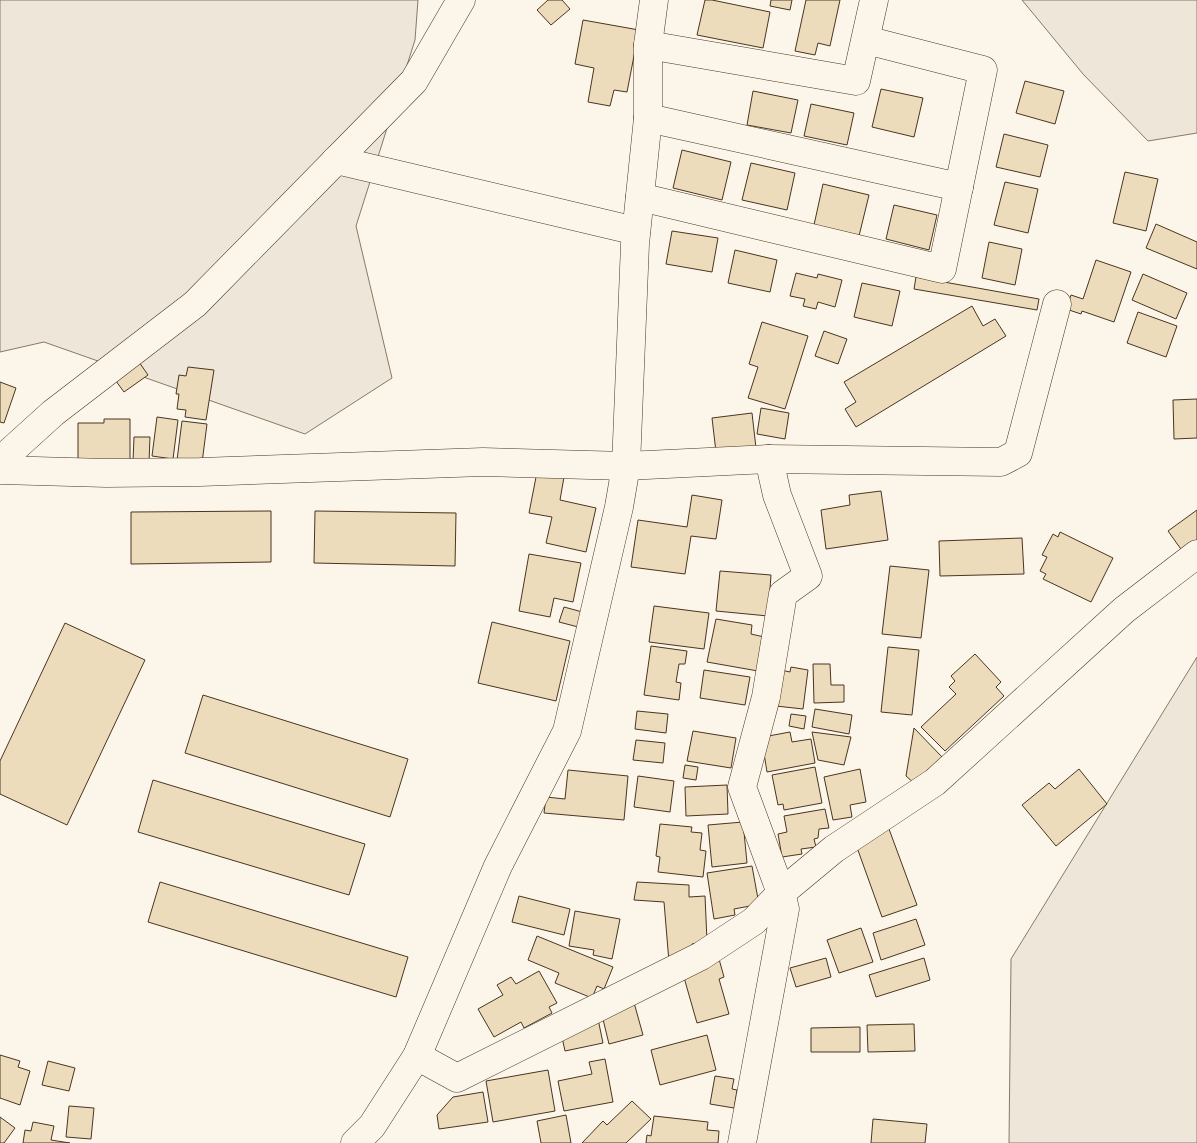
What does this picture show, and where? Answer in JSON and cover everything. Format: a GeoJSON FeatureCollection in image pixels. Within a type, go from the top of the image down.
{"type":"FeatureCollection","features":[{"type":"Feature","properties":{"kind":"street"},"geometry":{"type":"LineString","coordinates":[[0,461],[53,413],[195,304],[414,81],[461,0]]}},
{"type":"Feature","properties":{"kind":"street"},"geometry":{"type":"LineString","coordinates":[[355,1143],[372,1126],[417,1056],[498,866],[567,731],[626,466],[636,231],[648,118],[648,45],[654,0]]}},
{"type":"Feature","properties":{"kind":"street"},"geometry":{"type":"LineString","coordinates":[[648,45],[856,81],[874,0]]}},
{"type":"Feature","properties":{"kind":"street"},"geometry":{"type":"LineString","coordinates":[[640,197],[942,269],[983,70],[866,40]]}},
{"type":"Feature","properties":{"kind":"street"},"geometry":{"type":"LineString","coordinates":[[648,118],[959,187]]}},
{"type":"Feature","properties":{"kind":"street"},"geometry":{"type":"LineString","coordinates":[[336,160],[636,231]]}},
{"type":"Feature","properties":{"kind":"street"},"geometry":{"type":"LineString","coordinates":[[0,470],[96,473],[200,472],[482,462],[626,466],[769,459],[1001,462],[1018,453],[1057,304]]}},
{"type":"Feature","properties":{"kind":"street"},"geometry":{"type":"LineString","coordinates":[[742,1143],[785,909],[781,893],[742,788],[766,697],[783,594],[808,576],[777,494],[769,459]]}},
{"type":"Feature","properties":{"kind":"street"},"geometry":{"type":"LineString","coordinates":[[417,1056],[457,1078],[701,956],[754,921],[781,893],[834,849],[935,782],[1124,610],[1197,554]]}},
{"type":"Feature","properties":{"kind":"shaded area"},"geometry":{"type":"Polygon","coordinates":[[[0,0],[418,0],[415,40],[356,226],[392,378],[305,434],[44,342],[0,352],[0,0]]]}},
{"type":"Feature","properties":{"kind":"shaded area"},"geometry":{"type":"Polygon","coordinates":[[[1022,0],[1197,0],[1197,133],[1148,141],[1083,74],[1022,0]]]}},
{"type":"Feature","properties":{"kind":"shaded area"},"geometry":{"type":"Polygon","coordinates":[[[1197,657],[1197,1143],[1009,1143],[1011,959],[1197,657]]]}},
{"type":"Feature","properties":{"kind":"building"},"geometry":{"type":"Polygon","coordinates":[[[548,0],[562,0],[570,9],[551,25],[537,10],[548,0]]]}},
{"type":"Feature","properties":{"kind":"building"},"geometry":{"type":"Polygon","coordinates":[[[705,0],[770,12],[763,48],[697,35],[705,0]]]}},
{"type":"Feature","properties":{"kind":"building"},"geometry":{"type":"Polygon","coordinates":[[[771,0],[792,0],[790,10],[770,6],[771,0]]]}},
{"type":"Feature","properties":{"kind":"building"},"geometry":{"type":"Polygon","coordinates":[[[806,0],[840,0],[830,46],[818,43],[815,55],[795,51],[806,0]]]}},
{"type":"Feature","properties":{"kind":"building"},"geometry":{"type":"Polygon","coordinates":[[[583,20],[639,30],[627,92],[614,90],[610,106],[588,102],[594,68],[575,64],[583,20]]]}},
{"type":"Feature","properties":{"kind":"building"},"geometry":{"type":"Polygon","coordinates":[[[1025,81],[1064,91],[1055,124],[1016,113],[1025,81]]]}},
{"type":"Feature","properties":{"kind":"building"},"geometry":{"type":"Polygon","coordinates":[[[881,89],[923,98],[914,137],[872,127],[881,89]]]}},
{"type":"Feature","properties":{"kind":"building"},"geometry":{"type":"Polygon","coordinates":[[[753,91],[798,100],[791,133],[747,125],[753,91]]]}},
{"type":"Feature","properties":{"kind":"building"},"geometry":{"type":"Polygon","coordinates":[[[811,104],[854,113],[847,145],[804,136],[811,104]]]}},
{"type":"Feature","properties":{"kind":"building"},"geometry":{"type":"Polygon","coordinates":[[[1004,134],[1048,145],[1040,177],[996,167],[1004,134]]]}},
{"type":"Feature","properties":{"kind":"building"},"geometry":{"type":"Polygon","coordinates":[[[682,150],[731,162],[722,200],[673,188],[682,150]]]}},
{"type":"Feature","properties":{"kind":"building"},"geometry":{"type":"Polygon","coordinates":[[[751,163],[795,173],[787,210],[742,200],[751,163]]]}},
{"type":"Feature","properties":{"kind":"building"},"geometry":{"type":"Polygon","coordinates":[[[1125,172],[1158,179],[1146,231],[1113,223],[1125,172]]]}},
{"type":"Feature","properties":{"kind":"building"},"geometry":{"type":"Polygon","coordinates":[[[1005,182],[1038,189],[1028,233],[994,225],[1005,182]]]}},
{"type":"Feature","properties":{"kind":"building"},"geometry":{"type":"Polygon","coordinates":[[[823,184],[869,195],[859,236],[814,225],[823,184]]]}},
{"type":"Feature","properties":{"kind":"building"},"geometry":{"type":"Polygon","coordinates":[[[894,205],[937,215],[929,250],[886,239],[894,205]]]}},
{"type":"Feature","properties":{"kind":"building"},"geometry":{"type":"Polygon","coordinates":[[[1156,224],[1197,242],[1197,269],[1146,248],[1156,224]]]}},
{"type":"Feature","properties":{"kind":"building"},"geometry":{"type":"Polygon","coordinates":[[[672,231],[718,238],[712,272],[666,264],[672,231]]]}},
{"type":"Feature","properties":{"kind":"building"},"geometry":{"type":"Polygon","coordinates":[[[989,242],[1022,249],[1015,285],[982,278],[989,242]]]}},
{"type":"Feature","properties":{"kind":"building"},"geometry":{"type":"Polygon","coordinates":[[[735,250],[777,260],[770,292],[728,283],[735,250]]]}},
{"type":"Feature","properties":{"kind":"building"},"geometry":{"type":"Polygon","coordinates":[[[1096,260],[1131,272],[1114,322],[1082,311],[1081,314],[1066,309],[1071,295],[1083,299],[1096,260]]]}},
{"type":"Feature","properties":{"kind":"building"},"geometry":{"type":"Polygon","coordinates":[[[796,273],[817,278],[818,274],[842,280],[835,307],[818,302],[816,309],[803,306],[805,299],[790,296],[796,273]]]}},
{"type":"Feature","properties":{"kind":"building"},"geometry":{"type":"Polygon","coordinates":[[[1143,274],[1187,293],[1176,319],[1132,300],[1143,274]]]}},
{"type":"Feature","properties":{"kind":"building"},"geometry":{"type":"Polygon","coordinates":[[[916,277],[1039,299],[1037,310],[914,289],[916,277]]]}},
{"type":"Feature","properties":{"kind":"building"},"geometry":{"type":"Polygon","coordinates":[[[862,283],[900,291],[892,326],[854,317],[862,283]]]}},
{"type":"Feature","properties":{"kind":"building"},"geometry":{"type":"Polygon","coordinates":[[[972,306],[983,326],[995,319],[1006,336],[856,427],[845,409],[856,402],[844,382],[972,306]]]}},
{"type":"Feature","properties":{"kind":"building"},"geometry":{"type":"Polygon","coordinates":[[[1138,312],[1177,326],[1166,357],[1127,343],[1138,312]]]}},
{"type":"Feature","properties":{"kind":"building"},"geometry":{"type":"Polygon","coordinates":[[[762,322],[808,336],[785,409],[748,398],[758,367],[749,364],[762,322]]]}},
{"type":"Feature","properties":{"kind":"building"},"geometry":{"type":"Polygon","coordinates":[[[824,331],[847,339],[838,364],[815,356],[824,331]]]}},
{"type":"Feature","properties":{"kind":"building"},"geometry":{"type":"Polygon","coordinates":[[[137,359],[148,375],[124,392],[113,377],[137,359]]]}},
{"type":"Feature","properties":{"kind":"building"},"geometry":{"type":"Polygon","coordinates":[[[188,367],[214,370],[206,420],[185,417],[186,410],[177,409],[179,394],[176,394],[179,375],[186,376],[188,367]]]}},
{"type":"Feature","properties":{"kind":"building"},"geometry":{"type":"Polygon","coordinates":[[[0,382],[16,388],[4,423],[0,422],[0,382]]]}},
{"type":"Feature","properties":{"kind":"building"},"geometry":{"type":"Polygon","coordinates":[[[1197,399],[1197,438],[1174,439],[1173,400],[1197,399]]]}},
{"type":"Feature","properties":{"kind":"building"},"geometry":{"type":"Polygon","coordinates":[[[761,408],[789,413],[785,439],[757,434],[761,408]]]}},
{"type":"Feature","properties":{"kind":"building"},"geometry":{"type":"Polygon","coordinates":[[[752,413],[756,448],[716,452],[712,418],[752,413]]]}},
{"type":"Feature","properties":{"kind":"building"},"geometry":{"type":"Polygon","coordinates":[[[157,417],[178,420],[173,459],[152,456],[157,417]]]}},
{"type":"Feature","properties":{"kind":"building"},"geometry":{"type":"Polygon","coordinates":[[[104,419],[130,419],[130,462],[78,462],[78,423],[104,423],[104,419]]]}},
{"type":"Feature","properties":{"kind":"building"},"geometry":{"type":"Polygon","coordinates":[[[182,421],[207,424],[202,463],[177,460],[182,421]]]}},
{"type":"Feature","properties":{"kind":"building"},"geometry":{"type":"Polygon","coordinates":[[[134,437],[150,437],[149,462],[133,462],[134,437]]]}},
{"type":"Feature","properties":{"kind":"building"},"geometry":{"type":"Polygon","coordinates":[[[537,472],[564,477],[560,500],[596,508],[586,552],[546,543],[552,517],[529,513],[537,472]]]}},
{"type":"Feature","properties":{"kind":"building"},"geometry":{"type":"Polygon","coordinates":[[[881,491],[888,540],[826,549],[821,510],[850,505],[849,495],[881,491]]]}},
{"type":"Feature","properties":{"kind":"building"},"geometry":{"type":"Polygon","coordinates":[[[692,495],[722,500],[716,539],[691,536],[685,574],[631,567],[638,520],[687,527],[692,495]]]}},
{"type":"Feature","properties":{"kind":"building"},"geometry":{"type":"Polygon","coordinates":[[[1197,510],[1197,542],[1183,552],[1168,531],[1197,510]]]}},
{"type":"Feature","properties":{"kind":"building"},"geometry":{"type":"Polygon","coordinates":[[[271,511],[271,562],[131,564],[131,512],[271,511]]]}},
{"type":"Feature","properties":{"kind":"building"},"geometry":{"type":"Polygon","coordinates":[[[315,511],[456,513],[455,566],[314,563],[315,511]]]}},
{"type":"Feature","properties":{"kind":"building"},"geometry":{"type":"Polygon","coordinates":[[[1060,532],[1113,558],[1091,602],[1043,579],[1046,574],[1040,571],[1047,557],[1042,555],[1053,534],[1058,537],[1060,532]]]}},
{"type":"Feature","properties":{"kind":"building"},"geometry":{"type":"Polygon","coordinates":[[[1022,538],[1024,574],[940,576],[939,541],[1022,538]]]}},
{"type":"Feature","properties":{"kind":"building"},"geometry":{"type":"Polygon","coordinates":[[[529,554],[581,563],[573,602],[554,598],[550,617],[519,611],[529,554]]]}},
{"type":"Feature","properties":{"kind":"building"},"geometry":{"type":"Polygon","coordinates":[[[890,566],[929,570],[921,638],[882,634],[890,566]]]}},
{"type":"Feature","properties":{"kind":"building"},"geometry":{"type":"Polygon","coordinates":[[[720,571],[771,575],[768,616],[716,611],[720,571]]]}},
{"type":"Feature","properties":{"kind":"building"},"geometry":{"type":"Polygon","coordinates":[[[654,606],[709,613],[704,649],[649,642],[654,606]]]}},
{"type":"Feature","properties":{"kind":"building"},"geometry":{"type":"Polygon","coordinates":[[[564,607],[586,613],[582,628],[559,622],[564,607]]]}},
{"type":"Feature","properties":{"kind":"building"},"geometry":{"type":"Polygon","coordinates":[[[716,619],[752,625],[751,634],[764,637],[758,671],[707,662],[716,619]]]}},
{"type":"Feature","properties":{"kind":"building"},"geometry":{"type":"Polygon","coordinates":[[[492,622],[570,641],[556,701],[478,683],[492,622]]]}},
{"type":"Feature","properties":{"kind":"building"},"geometry":{"type":"Polygon","coordinates":[[[65,623],[145,660],[67,825],[0,794],[0,761],[65,623]]]}},
{"type":"Feature","properties":{"kind":"building"},"geometry":{"type":"Polygon","coordinates":[[[651,646],[687,651],[685,664],[679,664],[676,682],[681,683],[679,700],[644,695],[651,646]]]}},
{"type":"Feature","properties":{"kind":"building"},"geometry":{"type":"Polygon","coordinates":[[[888,647],[919,650],[912,715],[881,712],[888,647]]]}},
{"type":"Feature","properties":{"kind":"building"},"geometry":{"type":"Polygon","coordinates":[[[975,654],[1001,682],[996,687],[1004,696],[945,751],[921,727],[956,694],[949,687],[955,681],[951,676],[975,654]]]}},
{"type":"Feature","properties":{"kind":"building"},"geometry":{"type":"Polygon","coordinates":[[[813,664],[830,664],[831,685],[844,685],[844,702],[814,703],[813,664]]]}},
{"type":"Feature","properties":{"kind":"building"},"geometry":{"type":"Polygon","coordinates":[[[791,667],[808,670],[803,709],[776,706],[781,670],[790,672],[791,667]]]}},
{"type":"Feature","properties":{"kind":"building"},"geometry":{"type":"Polygon","coordinates":[[[704,670],[750,677],[745,705],[700,698],[704,670]]]}},
{"type":"Feature","properties":{"kind":"building"},"geometry":{"type":"Polygon","coordinates":[[[203,695],[408,759],[390,817],[185,753],[203,695]]]}},
{"type":"Feature","properties":{"kind":"building"},"geometry":{"type":"Polygon","coordinates":[[[815,709],[852,715],[849,734],[812,727],[815,709]]]}},
{"type":"Feature","properties":{"kind":"building"},"geometry":{"type":"Polygon","coordinates":[[[637,711],[668,714],[666,733],[635,729],[637,711]]]}},
{"type":"Feature","properties":{"kind":"building"},"geometry":{"type":"Polygon","coordinates":[[[791,714],[806,716],[804,729],[789,726],[791,714]]]}},
{"type":"Feature","properties":{"kind":"building"},"geometry":{"type":"Polygon","coordinates":[[[914,728],[942,757],[914,783],[906,776],[914,728]]]}},
{"type":"Feature","properties":{"kind":"building"},"geometry":{"type":"Polygon","coordinates":[[[693,731],[736,738],[731,768],[687,761],[693,731]]]}},
{"type":"Feature","properties":{"kind":"building"},"geometry":{"type":"Polygon","coordinates":[[[790,732],[792,742],[811,739],[815,763],[767,772],[763,737],[790,732]]]}},
{"type":"Feature","properties":{"kind":"building"},"geometry":{"type":"Polygon","coordinates":[[[812,732],[851,737],[844,765],[818,760],[812,732]]]}},
{"type":"Feature","properties":{"kind":"building"},"geometry":{"type":"Polygon","coordinates":[[[636,740],[665,743],[663,763],[633,760],[636,740]]]}},
{"type":"Feature","properties":{"kind":"building"},"geometry":{"type":"Polygon","coordinates":[[[685,765],[698,767],[696,780],[683,778],[685,765]]]}},
{"type":"Feature","properties":{"kind":"building"},"geometry":{"type":"Polygon","coordinates":[[[815,767],[822,803],[784,810],[783,804],[778,805],[772,775],[815,767]]]}},
{"type":"Feature","properties":{"kind":"building"},"geometry":{"type":"Polygon","coordinates":[[[860,769],[866,802],[850,805],[852,817],[833,820],[824,777],[860,769]]]}},
{"type":"Feature","properties":{"kind":"building"},"geometry":{"type":"Polygon","coordinates":[[[1079,769],[1107,804],[1056,846],[1022,805],[1049,783],[1055,789],[1079,769]]]}},
{"type":"Feature","properties":{"kind":"building"},"geometry":{"type":"Polygon","coordinates":[[[568,770],[628,776],[624,820],[544,813],[546,797],[565,799],[568,770]]]}},
{"type":"Feature","properties":{"kind":"building"},"geometry":{"type":"Polygon","coordinates":[[[638,776],[674,781],[670,812],[634,807],[638,776]]]}},
{"type":"Feature","properties":{"kind":"building"},"geometry":{"type":"Polygon","coordinates":[[[153,780],[365,844],[349,895],[138,832],[153,780]]]}},
{"type":"Feature","properties":{"kind":"building"},"geometry":{"type":"Polygon","coordinates":[[[727,785],[728,814],[686,816],[685,787],[727,785]]]}},
{"type":"Feature","properties":{"kind":"building"},"geometry":{"type":"Polygon","coordinates":[[[825,809],[829,828],[819,829],[818,838],[814,839],[816,847],[801,849],[802,854],[782,857],[778,834],[787,832],[784,816],[825,809]]]}},
{"type":"Feature","properties":{"kind":"building"},"geometry":{"type":"Polygon","coordinates":[[[743,822],[747,863],[712,867],[708,825],[743,822]]]}},
{"type":"Feature","properties":{"kind":"building"},"geometry":{"type":"Polygon","coordinates":[[[660,824],[692,827],[691,832],[702,833],[700,850],[706,851],[703,877],[658,872],[660,857],[656,856],[660,824]]]}},
{"type":"Feature","properties":{"kind":"building"},"geometry":{"type":"Polygon","coordinates":[[[889,829],[917,905],[882,917],[855,842],[889,829]]]}},
{"type":"Feature","properties":{"kind":"building"},"geometry":{"type":"Polygon","coordinates":[[[752,866],[758,899],[750,906],[734,909],[735,915],[714,919],[707,873],[752,866]]]}},
{"type":"Feature","properties":{"kind":"building"},"geometry":{"type":"Polygon","coordinates":[[[160,882],[408,957],[396,997],[148,922],[160,882]]]}},
{"type":"Feature","properties":{"kind":"building"},"geometry":{"type":"Polygon","coordinates":[[[637,882],[689,885],[689,897],[705,896],[707,941],[692,944],[693,952],[669,962],[664,902],[634,900],[637,882]]]}},
{"type":"Feature","properties":{"kind":"building"},"geometry":{"type":"Polygon","coordinates":[[[519,896],[570,909],[564,935],[512,922],[519,896]]]}},
{"type":"Feature","properties":{"kind":"building"},"geometry":{"type":"Polygon","coordinates":[[[575,911],[620,919],[612,959],[593,955],[594,950],[569,946],[575,911]]]}},
{"type":"Feature","properties":{"kind":"building"},"geometry":{"type":"Polygon","coordinates":[[[916,919],[925,945],[881,960],[873,933],[916,919]]]}},
{"type":"Feature","properties":{"kind":"building"},"geometry":{"type":"Polygon","coordinates":[[[861,928],[873,962],[839,973],[827,940],[861,928]]]}},
{"type":"Feature","properties":{"kind":"building"},"geometry":{"type":"Polygon","coordinates":[[[537,936],[613,967],[604,989],[597,986],[592,998],[555,983],[559,973],[528,960],[537,936]]]}},
{"type":"Feature","properties":{"kind":"building"},"geometry":{"type":"Polygon","coordinates":[[[826,958],[831,977],[796,987],[790,968],[826,958]]]}},
{"type":"Feature","properties":{"kind":"building"},"geometry":{"type":"Polygon","coordinates":[[[924,958],[930,980],[876,997],[869,975],[924,958]]]}},
{"type":"Feature","properties":{"kind":"building"},"geometry":{"type":"Polygon","coordinates":[[[719,959],[724,977],[719,979],[729,1014],[697,1023],[683,974],[719,959]]]}},
{"type":"Feature","properties":{"kind":"building"},"geometry":{"type":"Polygon","coordinates":[[[539,971],[557,1003],[549,1007],[552,1013],[524,1028],[521,1022],[494,1037],[478,1009],[503,995],[497,985],[511,977],[516,984],[539,971]]]}},
{"type":"Feature","properties":{"kind":"building"},"geometry":{"type":"Polygon","coordinates":[[[633,999],[643,1035],[609,1044],[601,1011],[633,999]]]}},
{"type":"Feature","properties":{"kind":"building"},"geometry":{"type":"Polygon","coordinates":[[[598,1019],[603,1043],[565,1051],[560,1028],[598,1019]]]}},
{"type":"Feature","properties":{"kind":"building"},"geometry":{"type":"Polygon","coordinates":[[[914,1024],[915,1051],[868,1052],[867,1025],[914,1024]]]}},
{"type":"Feature","properties":{"kind":"building"},"geometry":{"type":"Polygon","coordinates":[[[860,1027],[860,1052],[811,1052],[811,1028],[860,1027]]]}},
{"type":"Feature","properties":{"kind":"building"},"geometry":{"type":"Polygon","coordinates":[[[707,1035],[716,1070],[660,1085],[651,1050],[707,1035]]]}},
{"type":"Feature","properties":{"kind":"building"},"geometry":{"type":"Polygon","coordinates":[[[0,1055],[20,1061],[18,1067],[30,1071],[20,1105],[0,1098],[0,1055]]]}},
{"type":"Feature","properties":{"kind":"building"},"geometry":{"type":"Polygon","coordinates":[[[605,1059],[613,1102],[564,1111],[558,1081],[592,1074],[589,1062],[605,1059]]]}},
{"type":"Feature","properties":{"kind":"building"},"geometry":{"type":"Polygon","coordinates":[[[48,1061],[75,1068],[69,1091],[42,1085],[48,1061]]]}},
{"type":"Feature","properties":{"kind":"building"},"geometry":{"type":"Polygon","coordinates":[[[548,1070],[555,1111],[493,1122],[486,1081],[548,1070]]]}},
{"type":"Feature","properties":{"kind":"building"},"geometry":{"type":"Polygon","coordinates":[[[715,1076],[734,1079],[732,1089],[737,1090],[734,1108],[710,1104],[715,1076]]]}},
{"type":"Feature","properties":{"kind":"building"},"geometry":{"type":"Polygon","coordinates":[[[483,1092],[488,1122],[439,1129],[437,1115],[453,1097],[483,1092]]]}},
{"type":"Feature","properties":{"kind":"building"},"geometry":{"type":"Polygon","coordinates":[[[632,1101],[651,1119],[626,1143],[582,1143],[603,1121],[607,1125],[632,1101]]]}},
{"type":"Feature","properties":{"kind":"building"},"geometry":{"type":"Polygon","coordinates":[[[69,1106],[94,1108],[91,1139],[66,1137],[69,1106]]]}},
{"type":"Feature","properties":{"kind":"building"},"geometry":{"type":"Polygon","coordinates":[[[566,1115],[571,1143],[541,1143],[537,1121],[566,1115]]]}},
{"type":"Feature","properties":{"kind":"building"},"geometry":{"type":"Polygon","coordinates":[[[654,1116],[708,1122],[707,1130],[719,1131],[718,1143],[646,1143],[647,1135],[651,1136],[654,1116]]]}},
{"type":"Feature","properties":{"kind":"building"},"geometry":{"type":"Polygon","coordinates":[[[0,1117],[15,1128],[4,1143],[0,1143],[0,1117]]]}},
{"type":"Feature","properties":{"kind":"building"},"geometry":{"type":"Polygon","coordinates":[[[873,1119],[927,1124],[925,1143],[871,1143],[873,1119]]]}},
{"type":"Feature","properties":{"kind":"building"},"geometry":{"type":"Polygon","coordinates":[[[33,1122],[54,1126],[51,1140],[70,1143],[23,1143],[25,1130],[31,1131],[33,1122]]]}}]}
